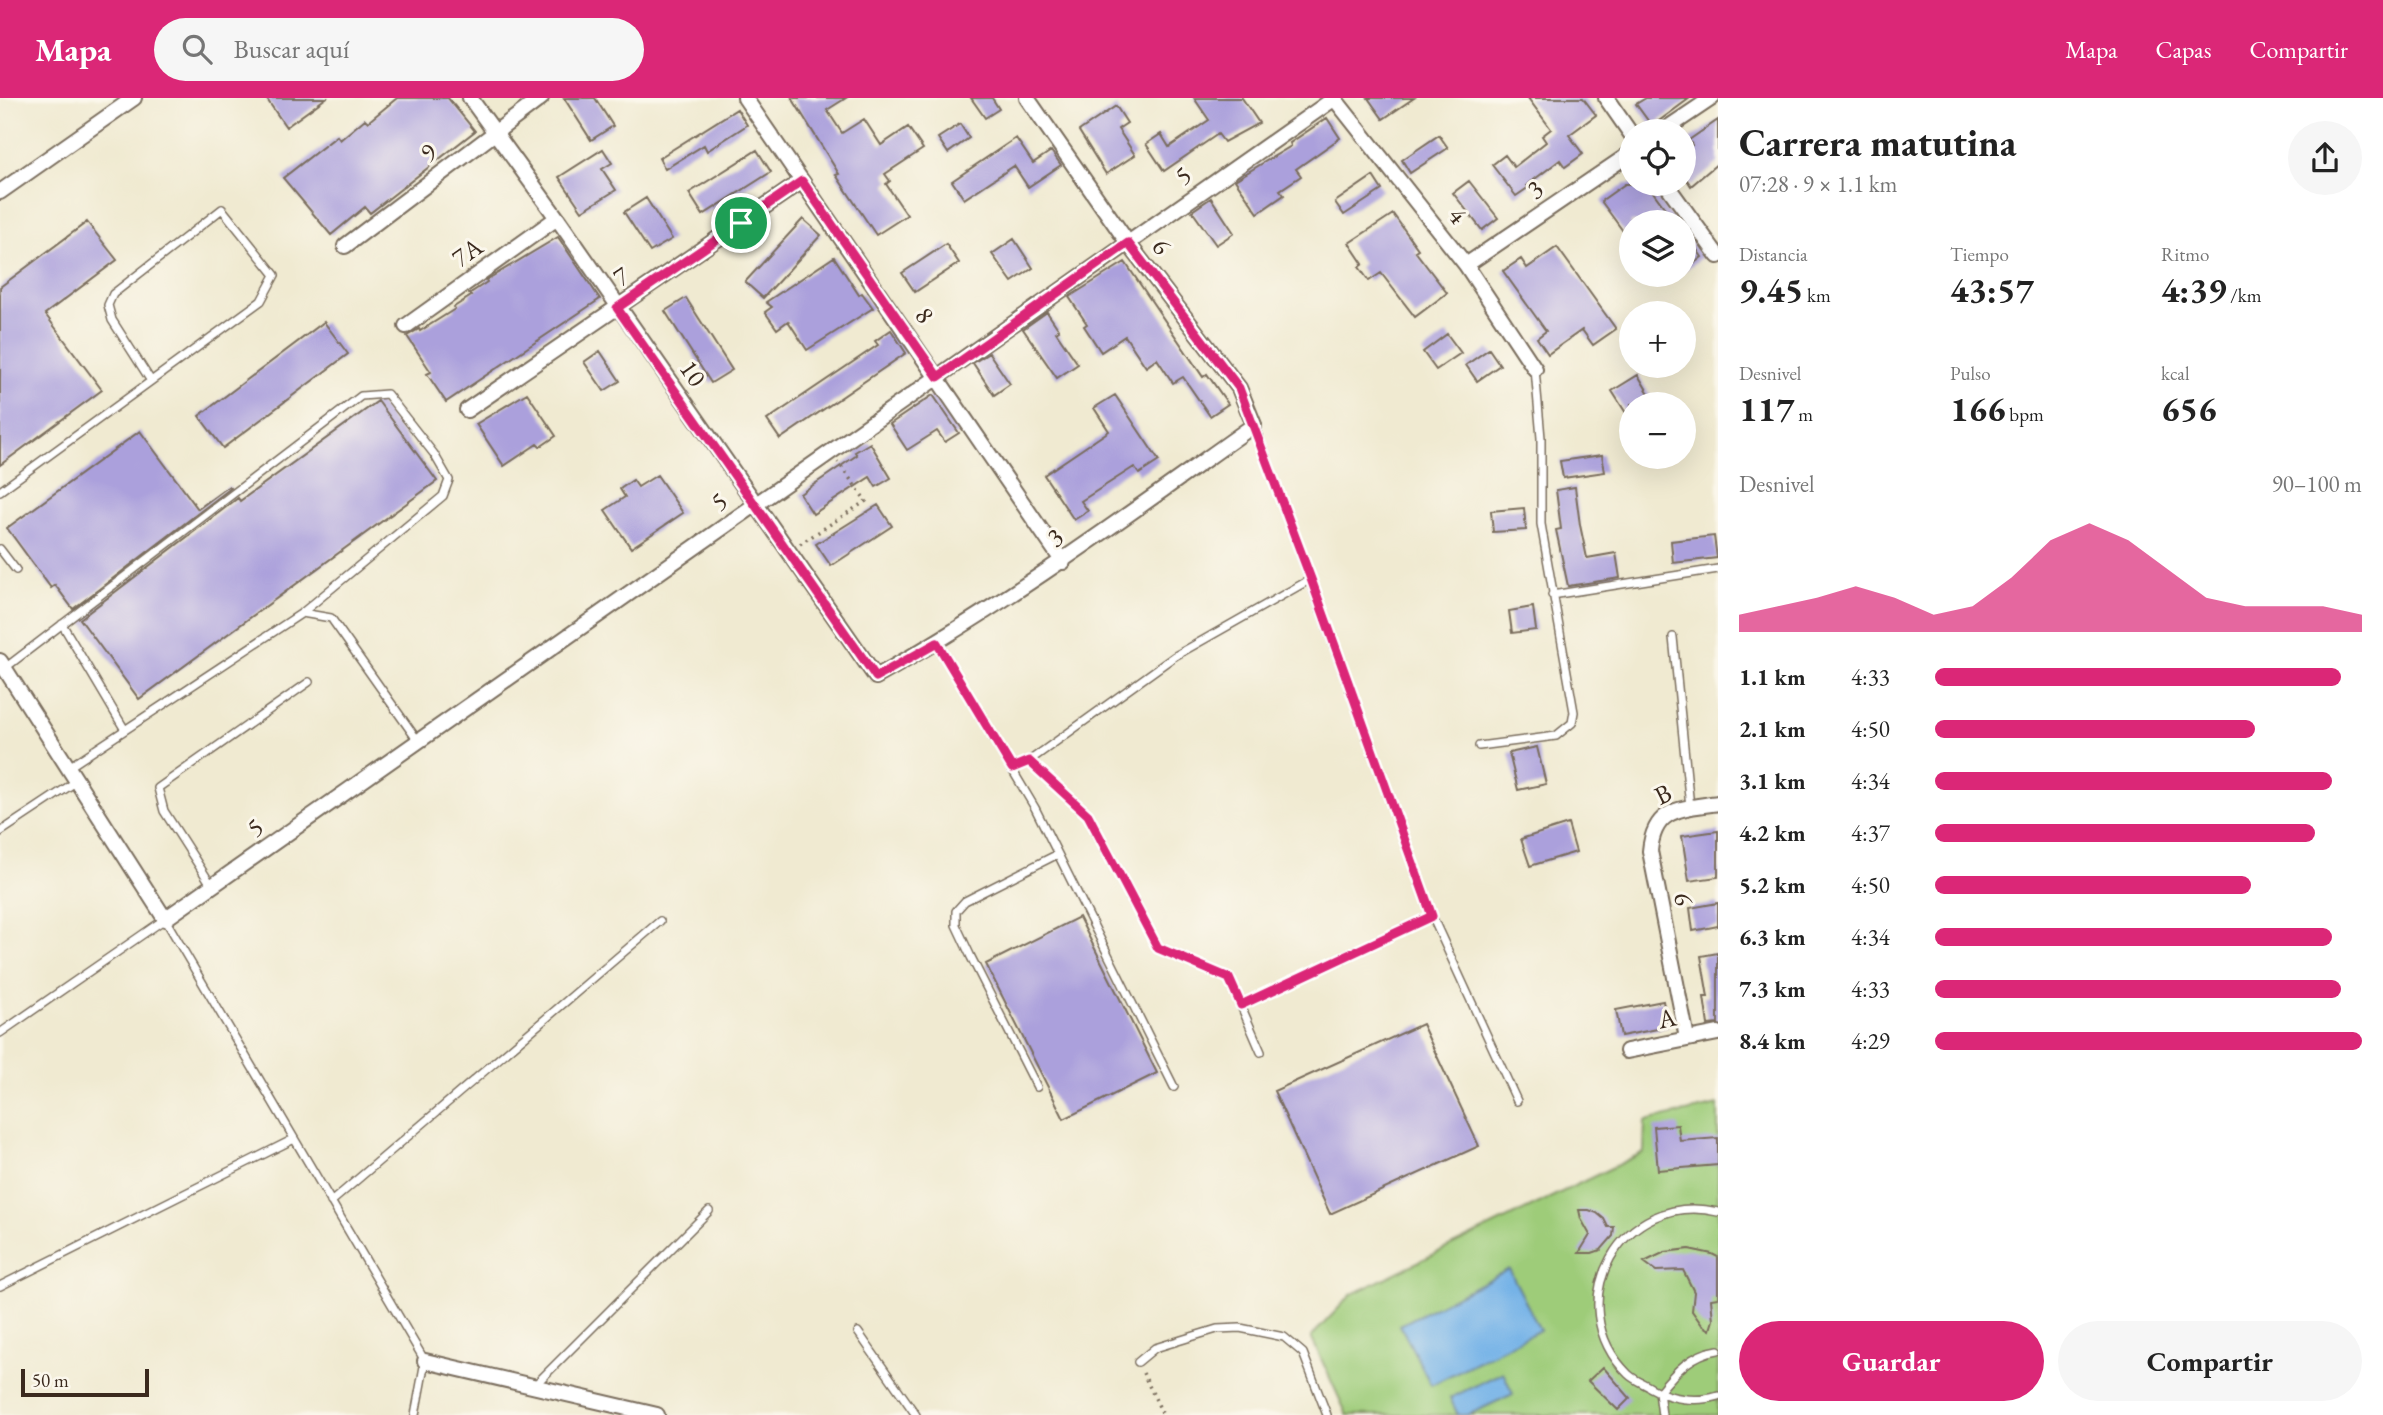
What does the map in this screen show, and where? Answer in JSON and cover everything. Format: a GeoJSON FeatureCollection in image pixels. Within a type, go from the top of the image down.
{"type":"FeatureCollection","features":[{"type":"Feature","properties":{"kind":"street"},"geometry":{"type":"LineString","coordinates":[[0,192],[134,98]]}},
{"type":"Feature","properties":{"kind":"street","name":"10"},"geometry":{"type":"LineString","coordinates":[[470,98],[557,218],[876,677]]}},
{"type":"Feature","properties":{"kind":"street","name":"9"},"geometry":{"type":"LineString","coordinates":[[345,246],[541,98]]}},
{"type":"Feature","properties":{"kind":"street","name":"8"},"geometry":{"type":"LineString","coordinates":[[745,98],[1063,562]]}},
{"type":"Feature","properties":{"kind":"street","name":"6"},"geometry":{"type":"LineString","coordinates":[[1027,98],[1128,243],[1239,388],[1254,425]]}},
{"type":"Feature","properties":{"kind":"street","name":"5"},"geometry":{"type":"LineString","coordinates":[[165,919],[1334,98]]}},
{"type":"Feature","properties":{"kind":"street","name":"4"},"geometry":{"type":"LineString","coordinates":[[1334,98],[1466,265],[1535,369]]}},
{"type":"Feature","properties":{"kind":"street"},"geometry":{"type":"LineString","coordinates":[[1606,98],[1621,119]]}},
{"type":"Feature","properties":{"kind":"street"},"geometry":{"type":"LineString","coordinates":[[1681,119],[1712,98]]}},
{"type":"Feature","properties":{"kind":"street","name":"3"},"geometry":{"type":"LineString","coordinates":[[1466,265],[1619,161]]}},
{"type":"Feature","properties":{"kind":"street","name":"7"},"geometry":{"type":"LineString","coordinates":[[467,410],[802,181]]}},
{"type":"Feature","properties":{"kind":"street"},"geometry":{"type":"LineString","coordinates":[[1675,196],[1718,256]]}},
{"type":"Feature","properties":{"kind":"street","name":"7A"},"geometry":{"type":"LineString","coordinates":[[406,326],[557,218]]}},
{"type":"Feature","properties":{"kind":"street","name":"3"},"geometry":{"type":"LineString","coordinates":[[876,677],[937,643],[1063,562],[1254,425]]}},
{"type":"Feature","properties":{"kind":"street"},"geometry":{"type":"LineString","coordinates":[[3,665],[165,919]]}},
{"type":"Feature","properties":{"kind":"street","name":"B"},"geometry":{"type":"LineString","coordinates":[[1650,851],[1652,833],[1658,821],[1678,810],[1718,803]]}},
{"type":"Feature","properties":{"kind":"street","name":"6"},"geometry":{"type":"LineString","coordinates":[[1650,851],[1687,1038]]}},
{"type":"Feature","properties":{"kind":"street","name":"A"},"geometry":{"type":"LineString","coordinates":[[1627,1051],[1718,1033]]}},
{"type":"Feature","properties":{"kind":"street"},"geometry":{"type":"LineString","coordinates":[[425,1361],[657,1415]]}},
{"type":"Feature","properties":{"kind":"lane"},"geometry":{"type":"LineString","coordinates":[[0,491],[261,301],[275,275],[222,209],[113,294],[108,305],[112,320],[151,381]]}},
{"type":"Feature","properties":{"kind":"lane"},"geometry":{"type":"LineString","coordinates":[[1479,746],[1556,736],[1572,723],[1574,712],[1541,524],[1541,438],[1535,369]]}},
{"type":"Feature","properties":{"kind":"lane"},"geometry":{"type":"LineString","coordinates":[[3,665],[62,624],[361,396],[387,394],[435,454],[449,480],[443,496],[302,613],[69,767]]}},
{"type":"Feature","properties":{"kind":"lane"},"geometry":{"type":"LineString","coordinates":[[1254,425],[1432,916],[1517,1101]]}},
{"type":"Feature","properties":{"kind":"lane"},"geometry":{"type":"LineString","coordinates":[[0,550],[16,570]]}},
{"type":"Feature","properties":{"kind":"lane"},"geometry":{"type":"LineString","coordinates":[[1552,595],[1718,569]]}},
{"type":"Feature","properties":{"kind":"lane"},"geometry":{"type":"LineString","coordinates":[[1012,768],[1029,761],[1175,656],[1311,579]]}},
{"type":"Feature","properties":{"kind":"lane"},"geometry":{"type":"LineString","coordinates":[[302,613],[331,618],[419,742]]}},
{"type":"Feature","properties":{"kind":"lane"},"geometry":{"type":"LineString","coordinates":[[62,624],[125,730]]}},
{"type":"Feature","properties":{"kind":"lane"},"geometry":{"type":"LineString","coordinates":[[1673,637],[1690,808]]}},
{"type":"Feature","properties":{"kind":"lane"},"geometry":{"type":"LineString","coordinates":[[937,643],[1012,768],[1058,854],[1174,1087]]}},
{"type":"Feature","properties":{"kind":"lane"},"geometry":{"type":"LineString","coordinates":[[212,886],[164,811],[158,788],[309,682]]}},
{"type":"Feature","properties":{"kind":"lane"},"geometry":{"type":"LineString","coordinates":[[1029,761],[1088,815],[1158,948],[1229,978],[1261,1052]]}},
{"type":"Feature","properties":{"kind":"lane"},"geometry":{"type":"LineString","coordinates":[[0,831],[77,781]]}},
{"type":"Feature","properties":{"kind":"lane"},"geometry":{"type":"LineString","coordinates":[[1037,1087],[956,925],[956,911],[965,901],[1058,854]]}},
{"type":"Feature","properties":{"kind":"lane"},"geometry":{"type":"LineString","coordinates":[[1241,1005],[1432,916]]}},
{"type":"Feature","properties":{"kind":"lane"},"geometry":{"type":"LineString","coordinates":[[0,1032],[165,919],[425,1361],[415,1415]]}},
{"type":"Feature","properties":{"kind":"lane"},"geometry":{"type":"LineString","coordinates":[[331,1202],[660,921]]}},
{"type":"Feature","properties":{"kind":"lane"},"geometry":{"type":"LineString","coordinates":[[0,1286],[294,1139]]}},
{"type":"Feature","properties":{"kind":"lane"},"geometry":{"type":"LineString","coordinates":[[1718,1212],[1702,1208],[1672,1210],[1644,1222],[1621,1241],[1605,1266],[1598,1295],[1600,1325],[1610,1352],[1629,1375],[1659,1392],[1682,1399],[1718,1396]]}},
{"type":"Feature","properties":{"kind":"lane"},"geometry":{"type":"LineString","coordinates":[[534,1385],[709,1211]]}},
{"type":"Feature","properties":{"kind":"lane"},"geometry":{"type":"LineString","coordinates":[[1138,1362],[1155,1348],[1217,1329],[1240,1328],[1284,1337],[1303,1353],[1327,1415]]}},
{"type":"Feature","properties":{"kind":"lane"},"geometry":{"type":"LineString","coordinates":[[858,1332],[916,1415]]}},
{"type":"Feature","properties":{"kind":"lane"},"geometry":{"type":"LineString","coordinates":[[1662,1415],[1659,1392],[1678,1368],[1718,1350]]}},
{"type":"Feature","properties":{"kind":"path"},"geometry":{"type":"LineString","coordinates":[[788,552],[866,501],[831,452]]}},
{"type":"Feature","properties":{"kind":"path"},"geometry":{"type":"LineString","coordinates":[[1138,1362],[1163,1415]]}},
{"type":"Feature","properties":{"kind":"green space"},"geometry":{"type":"Polygon","coordinates":[[[1718,1105],[1718,1415],[1347,1415],[1311,1337],[1352,1294],[1644,1152],[1645,1121],[1718,1105]]]}},
{"type":"Feature","properties":{"kind":"water"},"geometry":{"type":"Polygon","coordinates":[[[1509,1269],[1540,1330],[1431,1385],[1400,1325],[1509,1269]]]}},
{"type":"Feature","properties":{"kind":"water"},"geometry":{"type":"Polygon","coordinates":[[[1503,1372],[1513,1394],[1468,1415],[1458,1415],[1450,1398],[1503,1372]]]}},
{"type":"Feature","properties":{"kind":"building"},"geometry":{"type":"Polygon","coordinates":[[[266,98],[326,98],[286,127],[266,98]]]}},
{"type":"Feature","properties":{"kind":"building"},"geometry":{"type":"Polygon","coordinates":[[[397,98],[448,98],[475,131],[370,213],[365,207],[331,235],[283,178],[337,136],[340,140],[365,119],[368,122],[397,98]]]}},
{"type":"Feature","properties":{"kind":"building"},"geometry":{"type":"Polygon","coordinates":[[[564,98],[595,98],[613,126],[591,140],[564,98]]]}},
{"type":"Feature","properties":{"kind":"building"},"geometry":{"type":"Polygon","coordinates":[[[792,98],[846,98],[827,110],[842,133],[864,119],[881,145],[908,127],[923,149],[885,174],[890,181],[886,184],[907,215],[876,235],[836,175],[839,174],[792,98]]]}},
{"type":"Feature","properties":{"kind":"building"},"geometry":{"type":"Polygon","coordinates":[[[971,98],[992,98],[999,109],[985,118],[971,98]]]}},
{"type":"Feature","properties":{"kind":"building"},"geometry":{"type":"Polygon","coordinates":[[[1194,98],[1242,98],[1259,123],[1224,142],[1218,134],[1164,171],[1146,144],[1161,134],[1169,147],[1209,120],[1194,98]]]}},
{"type":"Feature","properties":{"kind":"building"},"geometry":{"type":"Polygon","coordinates":[[[1368,98],[1414,98],[1383,119],[1368,98]]]}},
{"type":"Feature","properties":{"kind":"building"},"geometry":{"type":"Polygon","coordinates":[[[1528,98],[1583,98],[1596,115],[1569,135],[1583,154],[1565,167],[1560,160],[1516,196],[1492,165],[1505,155],[1514,167],[1546,142],[1542,136],[1551,129],[1528,98]]]}},
{"type":"Feature","properties":{"kind":"building"},"geometry":{"type":"Polygon","coordinates":[[[1646,98],[1690,98],[1662,119],[1647,119],[1636,104],[1646,98]]]}},
{"type":"Feature","properties":{"kind":"building"},"geometry":{"type":"Polygon","coordinates":[[[1116,106],[1127,123],[1118,129],[1135,155],[1106,174],[1079,131],[1116,106]]]}},
{"type":"Feature","properties":{"kind":"building"},"geometry":{"type":"Polygon","coordinates":[[[737,109],[747,125],[707,151],[704,145],[665,169],[659,158],[737,109]]]}},
{"type":"Feature","properties":{"kind":"building"},"geometry":{"type":"Polygon","coordinates":[[[1327,118],[1340,138],[1296,169],[1301,176],[1280,190],[1284,195],[1258,213],[1235,180],[1291,146],[1290,143],[1327,118]]]}},
{"type":"Feature","properties":{"kind":"building"},"geometry":{"type":"Polygon","coordinates":[[[1718,120],[1718,163],[1696,182],[1696,135],[1718,120]]]}},
{"type":"Feature","properties":{"kind":"building"},"geometry":{"type":"Polygon","coordinates":[[[960,124],[969,138],[948,153],[938,138],[960,124]]]}},
{"type":"Feature","properties":{"kind":"building"},"geometry":{"type":"Polygon","coordinates":[[[1439,135],[1448,148],[1410,173],[1402,160],[1439,135]]]}},
{"type":"Feature","properties":{"kind":"building"},"geometry":{"type":"Polygon","coordinates":[[[1016,138],[1033,163],[1051,151],[1061,165],[1028,187],[1014,166],[964,199],[952,181],[1016,138]]]}},
{"type":"Feature","properties":{"kind":"building"},"geometry":{"type":"Polygon","coordinates":[[[603,149],[612,163],[602,169],[616,190],[582,211],[559,177],[603,149]]]}},
{"type":"Feature","properties":{"kind":"building"},"geometry":{"type":"Polygon","coordinates":[[[757,150],[771,172],[703,215],[689,193],[757,150]]]}},
{"type":"Feature","properties":{"kind":"building"},"geometry":{"type":"Polygon","coordinates":[[[1373,176],[1382,190],[1344,215],[1335,202],[1373,176]]]}},
{"type":"Feature","properties":{"kind":"building"},"geometry":{"type":"Polygon","coordinates":[[[1469,181],[1498,218],[1482,230],[1453,193],[1469,181]]]}},
{"type":"Feature","properties":{"kind":"building"},"geometry":{"type":"Polygon","coordinates":[[[1619,188],[1619,196],[1656,196],[1666,210],[1619,210],[1619,226],[1601,201],[1619,188]]]}},
{"type":"Feature","properties":{"kind":"building"},"geometry":{"type":"Polygon","coordinates":[[[646,198],[672,239],[650,252],[624,212],[646,198]]]}},
{"type":"Feature","properties":{"kind":"building"},"geometry":{"type":"Polygon","coordinates":[[[1211,198],[1234,233],[1216,245],[1192,211],[1211,198]]]}},
{"type":"Feature","properties":{"kind":"building"},"geometry":{"type":"Polygon","coordinates":[[[1393,214],[1418,249],[1415,251],[1447,293],[1415,317],[1381,273],[1369,281],[1359,267],[1363,264],[1349,243],[1393,214]]]}},
{"type":"Feature","properties":{"kind":"building"},"geometry":{"type":"Polygon","coordinates":[[[803,219],[821,235],[763,298],[745,282],[803,219]]]}},
{"type":"Feature","properties":{"kind":"building"},"geometry":{"type":"Polygon","coordinates":[[[87,222],[117,260],[45,314],[102,390],[0,465],[0,287],[87,222]]]}},
{"type":"Feature","properties":{"kind":"building"},"geometry":{"type":"Polygon","coordinates":[[[558,237],[600,299],[446,402],[427,374],[431,372],[407,336],[455,309],[454,307],[471,296],[469,294],[487,282],[486,280],[558,237]]]}},
{"type":"Feature","properties":{"kind":"building"},"geometry":{"type":"Polygon","coordinates":[[[1014,239],[1033,268],[1012,282],[992,254],[1014,239]]]}},
{"type":"Feature","properties":{"kind":"building"},"geometry":{"type":"Polygon","coordinates":[[[946,244],[959,263],[915,292],[902,273],[946,244]]]}},
{"type":"Feature","properties":{"kind":"building"},"geometry":{"type":"Polygon","coordinates":[[[1557,247],[1616,329],[1593,345],[1582,330],[1548,354],[1537,338],[1546,331],[1503,271],[1521,259],[1527,268],[1557,247]]]}},
{"type":"Feature","properties":{"kind":"building"},"geometry":{"type":"Polygon","coordinates":[[[1696,248],[1702,257],[1696,262],[1696,248]]]}},
{"type":"Feature","properties":{"kind":"building"},"geometry":{"type":"Polygon","coordinates":[[[834,257],[859,295],[862,293],[873,308],[807,350],[788,321],[777,329],[765,312],[772,307],[766,302],[834,257]]]}},
{"type":"Feature","properties":{"kind":"building"},"geometry":{"type":"Polygon","coordinates":[[[1125,262],[1203,377],[1207,374],[1228,404],[1210,416],[1183,377],[1173,383],[1157,359],[1146,367],[1125,336],[1101,352],[1084,326],[1087,324],[1069,297],[1125,262]]]}},
{"type":"Feature","properties":{"kind":"building"},"geometry":{"type":"Polygon","coordinates":[[[686,298],[732,370],[711,383],[665,311],[686,298]]]}},
{"type":"Feature","properties":{"kind":"building"},"geometry":{"type":"Polygon","coordinates":[[[1047,312],[1059,330],[1056,332],[1078,364],[1057,378],[1023,329],[1047,312]]]}},
{"type":"Feature","properties":{"kind":"building"},"geometry":{"type":"Polygon","coordinates":[[[324,322],[348,354],[223,448],[199,416],[324,322]]]}},
{"type":"Feature","properties":{"kind":"building"},"geometry":{"type":"Polygon","coordinates":[[[891,330],[906,353],[780,439],[767,420],[878,345],[875,341],[891,330]]]}},
{"type":"Feature","properties":{"kind":"building"},"geometry":{"type":"Polygon","coordinates":[[[1447,334],[1461,353],[1436,370],[1423,352],[1447,334]]]}},
{"type":"Feature","properties":{"kind":"building"},"geometry":{"type":"Polygon","coordinates":[[[1489,349],[1500,365],[1477,381],[1466,365],[1489,349]]]}},
{"type":"Feature","properties":{"kind":"building"},"geometry":{"type":"Polygon","coordinates":[[[600,351],[620,381],[604,391],[584,362],[600,351]]]}},
{"type":"Feature","properties":{"kind":"building"},"geometry":{"type":"Polygon","coordinates":[[[989,353],[1010,384],[994,395],[973,363],[989,353]]]}},
{"type":"Feature","properties":{"kind":"building"},"geometry":{"type":"Polygon","coordinates":[[[1633,378],[1640,378],[1648,392],[1619,392],[1619,402],[1612,391],[1633,378]]]}},
{"type":"Feature","properties":{"kind":"building"},"geometry":{"type":"Polygon","coordinates":[[[527,393],[556,436],[540,447],[537,444],[504,466],[476,424],[527,393]]]}},
{"type":"Feature","properties":{"kind":"building"},"geometry":{"type":"Polygon","coordinates":[[[933,395],[959,433],[945,442],[937,431],[907,450],[890,424],[933,395]]]}},
{"type":"Feature","properties":{"kind":"building"},"geometry":{"type":"Polygon","coordinates":[[[1115,395],[1159,461],[1139,474],[1134,467],[1081,501],[1088,511],[1074,520],[1044,475],[1109,431],[1094,408],[1115,395]]]}},
{"type":"Feature","properties":{"kind":"building"},"geometry":{"type":"Polygon","coordinates":[[[378,401],[437,481],[139,699],[80,619],[238,498],[240,501],[378,401]]]}},
{"type":"Feature","properties":{"kind":"building"},"geometry":{"type":"Polygon","coordinates":[[[140,431],[198,509],[229,486],[231,488],[73,609],[55,585],[51,588],[7,528],[140,431]]]}},
{"type":"Feature","properties":{"kind":"building"},"geometry":{"type":"Polygon","coordinates":[[[870,443],[891,478],[876,487],[870,477],[813,514],[800,494],[870,443]]]}},
{"type":"Feature","properties":{"kind":"building"},"geometry":{"type":"Polygon","coordinates":[[[1602,455],[1605,472],[1563,478],[1560,461],[1602,455]]]}},
{"type":"Feature","properties":{"kind":"building"},"geometry":{"type":"Polygon","coordinates":[[[657,475],[683,513],[631,548],[605,510],[625,497],[620,489],[633,480],[638,487],[657,475]]]}},
{"type":"Feature","properties":{"kind":"building"},"geometry":{"type":"Polygon","coordinates":[[[1575,487],[1587,558],[1616,553],[1620,578],[1568,586],[1556,530],[1561,529],[1556,490],[1575,487]]]}},
{"type":"Feature","properties":{"kind":"building"},"geometry":{"type":"Polygon","coordinates":[[[878,505],[892,526],[831,566],[816,544],[878,505]]]}},
{"type":"Feature","properties":{"kind":"building"},"geometry":{"type":"Polygon","coordinates":[[[1524,508],[1526,530],[1493,532],[1491,511],[1524,508]]]}},
{"type":"Feature","properties":{"kind":"building"},"geometry":{"type":"Polygon","coordinates":[[[1714,536],[1717,558],[1673,563],[1671,541],[1714,536]]]}},
{"type":"Feature","properties":{"kind":"building"},"geometry":{"type":"Polygon","coordinates":[[[1533,607],[1536,630],[1512,633],[1509,611],[1533,607]]]}},
{"type":"Feature","properties":{"kind":"building"},"geometry":{"type":"Polygon","coordinates":[[[1537,747],[1546,784],[1518,790],[1509,753],[1537,747]]]}},
{"type":"Feature","properties":{"kind":"building"},"geometry":{"type":"Polygon","coordinates":[[[1568,824],[1576,852],[1530,866],[1521,839],[1568,824]]]}},
{"type":"Feature","properties":{"kind":"building"},"geometry":{"type":"Polygon","coordinates":[[[1718,831],[1718,877],[1689,881],[1682,836],[1718,831]]]}},
{"type":"Feature","properties":{"kind":"building"},"geometry":{"type":"Polygon","coordinates":[[[1718,903],[1718,926],[1693,931],[1690,908],[1718,903]]]}},
{"type":"Feature","properties":{"kind":"building"},"geometry":{"type":"Polygon","coordinates":[[[1079,917],[1157,1073],[1064,1119],[986,964],[1079,917]]]}},
{"type":"Feature","properties":{"kind":"building"},"geometry":{"type":"Polygon","coordinates":[[[1718,953],[1718,1024],[1708,1025],[1704,997],[1708,997],[1701,956],[1718,953]]]}},
{"type":"Feature","properties":{"kind":"building"},"geometry":{"type":"Polygon","coordinates":[[[1663,1001],[1668,1027],[1621,1036],[1616,1010],[1663,1001]]]}},
{"type":"Feature","properties":{"kind":"building"},"geometry":{"type":"Polygon","coordinates":[[[1422,1024],[1479,1146],[1330,1214],[1274,1091],[1422,1024]]]}},
{"type":"Feature","properties":{"kind":"building"},"geometry":{"type":"Polygon","coordinates":[[[1678,1125],[1680,1141],[1718,1138],[1718,1165],[1658,1170],[1654,1127],[1678,1125]]]}},
{"type":"Feature","properties":{"kind":"building"},"geometry":{"type":"Polygon","coordinates":[[[1579,1210],[1597,1213],[1608,1227],[1614,1227],[1613,1236],[1601,1250],[1579,1253],[1590,1235],[1579,1210]]]}},
{"type":"Feature","properties":{"kind":"building"},"geometry":{"type":"Polygon","coordinates":[[[1689,1249],[1718,1257],[1718,1298],[1711,1299],[1713,1320],[1710,1330],[1702,1325],[1692,1311],[1694,1292],[1683,1270],[1656,1271],[1644,1262],[1665,1252],[1689,1249]]]}},
{"type":"Feature","properties":{"kind":"building"},"geometry":{"type":"Polygon","coordinates":[[[1603,1367],[1630,1398],[1618,1410],[1588,1381],[1603,1367]]]}},
{"type":"Feature","properties":{"kind":"route"},"geometry":{"type":"LineString","coordinates":[[802,181],[938,377],[1128,243],[1239,388],[1432,916],[1241,1005],[1229,978],[1158,948],[1088,815],[1029,761],[1012,768],[937,643],[876,677],[617,308],[741,223],[802,181]]}}]}
